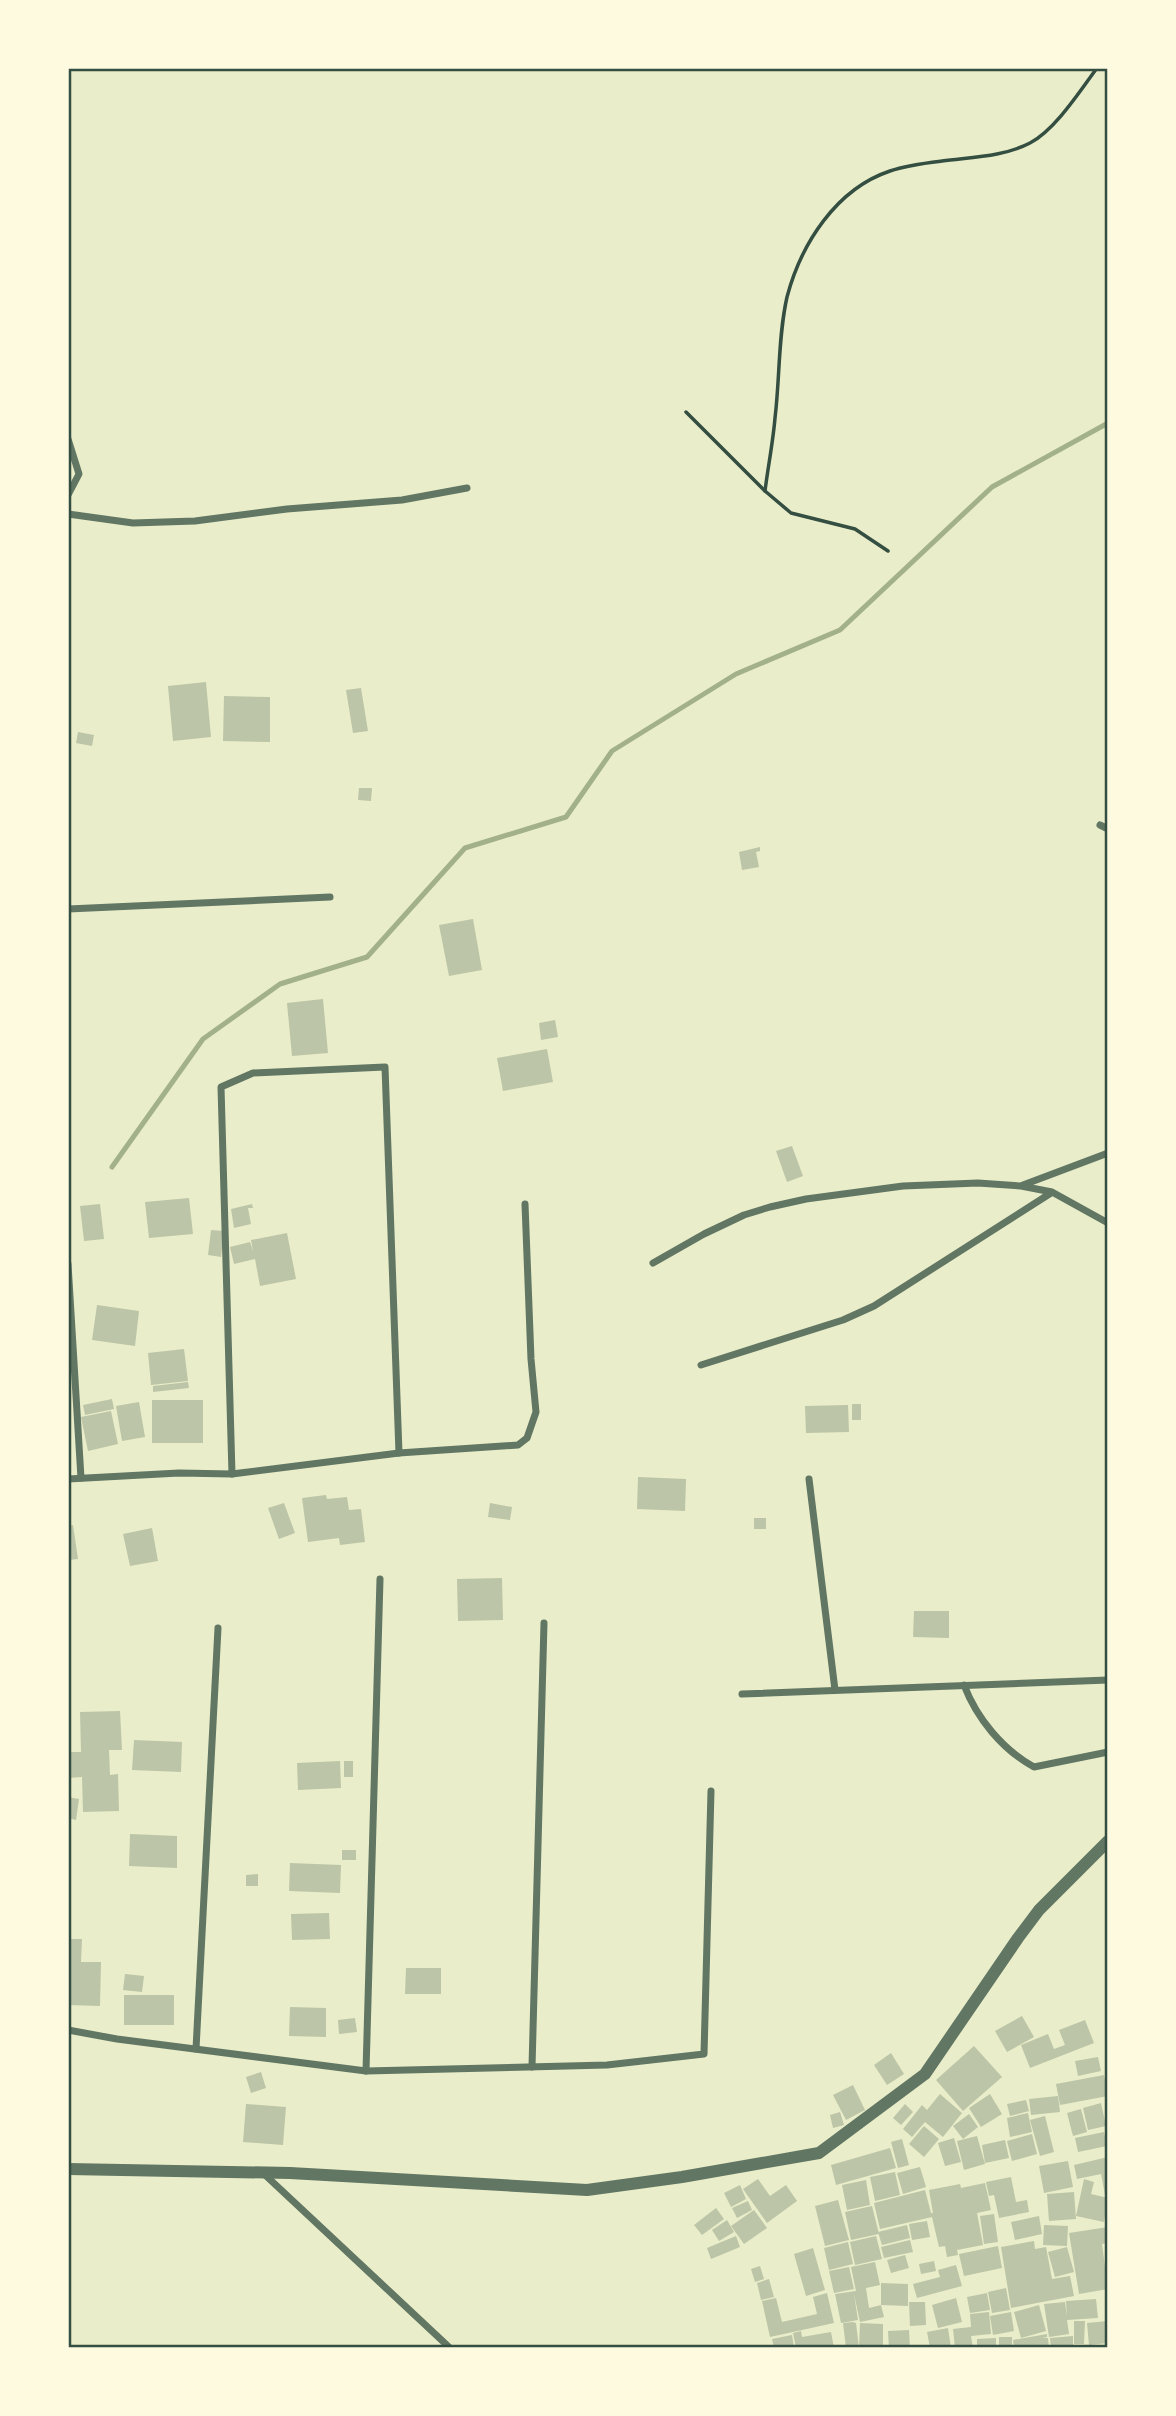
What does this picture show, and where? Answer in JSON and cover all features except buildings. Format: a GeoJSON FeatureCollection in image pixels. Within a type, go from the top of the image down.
{"type":"FeatureCollection","features":[{"type":"Feature","properties":{"kind":"street"},"geometry":{"type":"LineString","coordinates":[[68,439],[79,474],[68,495]]}},
{"type":"Feature","properties":{"kind":"street"},"geometry":{"type":"LineString","coordinates":[[68,514],[133,523],[195,521],[287,509],[402,500],[467,488]]}},
{"type":"Feature","properties":{"kind":"street"},"geometry":{"type":"LineString","coordinates":[[68,909],[330,897]]}},
{"type":"Feature","properties":{"kind":"street"},"geometry":{"type":"LineString","coordinates":[[232,1474],[221,1087],[253,1073],[385,1067],[399,1453]]}},
{"type":"Feature","properties":{"kind":"street"},"geometry":{"type":"LineString","coordinates":[[1021,1186],[1108,1153]]}},
{"type":"Feature","properties":{"kind":"street"},"geometry":{"type":"LineString","coordinates":[[653,1263],[744,1215],[817,1198],[903,1186],[978,1183],[1021,1186],[1052,1192],[1108,1223]]}},
{"type":"Feature","properties":{"kind":"street"},"geometry":{"type":"LineString","coordinates":[[701,1365],[843,1320],[874,1306],[1052,1192]]}},
{"type":"Feature","properties":{"kind":"street"},"geometry":{"type":"LineString","coordinates":[[68,1479],[179,1473],[232,1474],[399,1453],[518,1445],[527,1438],[533,1427],[536,1412],[531,1359],[525,1204]]}},
{"type":"Feature","properties":{"kind":"street"},"geometry":{"type":"LineString","coordinates":[[68,1264],[81,1478]]}},
{"type":"Feature","properties":{"kind":"street"},"geometry":{"type":"LineString","coordinates":[[809,1479],[835,1690]]}},
{"type":"Feature","properties":{"kind":"street"},"geometry":{"type":"LineString","coordinates":[[366,2071],[380,1579]]}},
{"type":"Feature","properties":{"kind":"street"},"geometry":{"type":"LineString","coordinates":[[532,2067],[544,1623]]}},
{"type":"Feature","properties":{"kind":"street"},"geometry":{"type":"LineString","coordinates":[[196,2049],[218,1628]]}},
{"type":"Feature","properties":{"kind":"street"},"geometry":{"type":"LineString","coordinates":[[742,1694],[1108,1680]]}},
{"type":"Feature","properties":{"kind":"street"},"geometry":{"type":"LineString","coordinates":[[964,1685],[984,1723],[1023,1761],[1034,1767],[1108,1752]]}},
{"type":"Feature","properties":{"kind":"street"},"geometry":{"type":"LineString","coordinates":[[68,2030],[366,2071],[607,2065],[704,2054],[711,1791]]}},
{"type":"Feature","properties":{"kind":"street"},"geometry":{"type":"LineString","coordinates":[[68,2169],[262,2173],[587,2190],[819,2153],[925,2074],[1039,1910],[1108,1841]]}},
{"type":"Feature","properties":{"kind":"street"},"geometry":{"type":"LineString","coordinates":[[262,2173],[450,2348]]}},
{"type":"Feature","properties":{"kind":"path"},"geometry":{"type":"LineString","coordinates":[[765,491],[775,419],[780,340],[788,295],[803,254],[818,225],[858,187],[889,171],[918,164],[1005,153],[1033,142],[1053,124],[1097,68]]}},
{"type":"Feature","properties":{"kind":"path"},"geometry":{"type":"LineString","coordinates":[[686,412],[765,491],[791,513],[855,529],[888,551]]}},
{"type":"Feature","properties":{"kind":"waterway"},"geometry":{"type":"LineString","coordinates":[[112,1167],[203,1039],[280,984],[367,957],[465,848],[566,817],[612,751],[736,674],[840,630],[992,487],[1108,423]]}}]}
